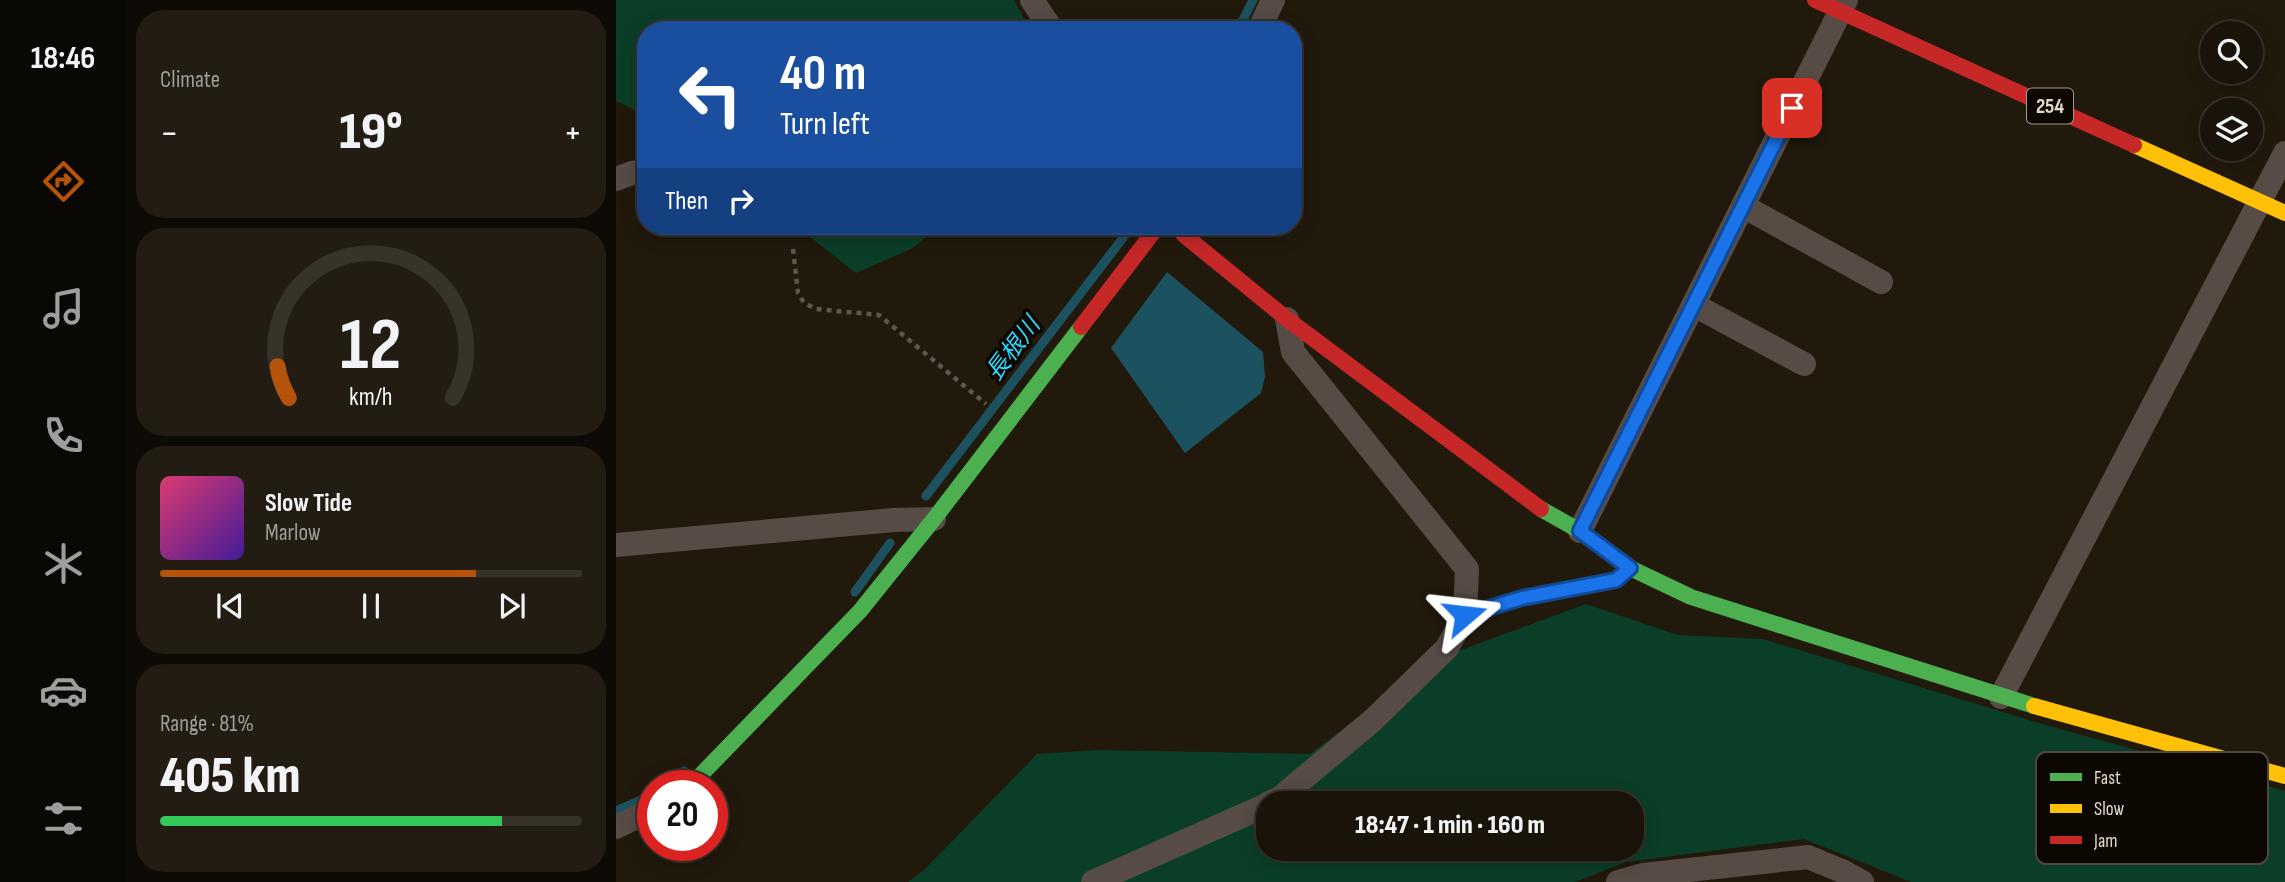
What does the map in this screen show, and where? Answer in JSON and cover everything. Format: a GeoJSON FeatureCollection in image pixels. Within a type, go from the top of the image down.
{"type":"FeatureCollection","features":[{"type":"Feature","properties":{"kind":"main road","name":"254"},"geometry":{"type":"LineString","coordinates":[[1815,0],[1843,6],[2285,213]]}},
{"type":"Feature","properties":{"kind":"main road"},"geometry":{"type":"LineString","coordinates":[[708,770],[860,611],[934,519],[1151,235]]}},
{"type":"Feature","properties":{"kind":"main road"},"geometry":{"type":"LineString","coordinates":[[1184,235],[1287,318],[1549,515],[1580,531],[1630,568],[1691,597],[2001,697],[2199,752]]}},
{"type":"Feature","properties":{"kind":"main road"},"geometry":{"type":"LineString","coordinates":[[2268,771],[2285,776]]}},
{"type":"Feature","properties":{"kind":"street"},"geometry":{"type":"LineString","coordinates":[[1032,0],[1046,21]]}},
{"type":"Feature","properties":{"kind":"street"},"geometry":{"type":"LineString","coordinates":[[1263,21],[1273,0]]}},
{"type":"Feature","properties":{"kind":"street"},"geometry":{"type":"LineString","coordinates":[[1580,531],[1843,6]]}},
{"type":"Feature","properties":{"kind":"street"},"geometry":{"type":"LineString","coordinates":[[2001,697],[2285,153]]}},
{"type":"Feature","properties":{"kind":"street"},"geometry":{"type":"LineString","coordinates":[[616,179],[637,172]]}},
{"type":"Feature","properties":{"kind":"street"},"geometry":{"type":"LineString","coordinates":[[1743,206],[1881,282]]}},
{"type":"Feature","properties":{"kind":"street"},"geometry":{"type":"LineString","coordinates":[[1694,305],[1804,364]]}},
{"type":"Feature","properties":{"kind":"street"},"geometry":{"type":"LineString","coordinates":[[1287,318],[1293,352],[1467,569],[1465,615],[1447,648],[1373,720],[1289,791]]}},
{"type":"Feature","properties":{"kind":"street"},"geometry":{"type":"LineString","coordinates":[[616,545],[894,520],[934,519]]}},
{"type":"Feature","properties":{"kind":"street"},"geometry":{"type":"LineString","coordinates":[[1093,882],[1256,809]]}},
{"type":"Feature","properties":{"kind":"street"},"geometry":{"type":"LineString","coordinates":[[616,827],[637,817]]}},
{"type":"Feature","properties":{"kind":"street"},"geometry":{"type":"LineString","coordinates":[[1618,882],[1643,875],[1808,857],[1863,882]]}},
{"type":"Feature","properties":{"kind":"lane"},"geometry":{"type":"LineString","coordinates":[[1465,615],[1522,598],[1616,580],[1630,568]]}},
{"type":"Feature","properties":{"kind":"path"},"geometry":{"type":"LineString","coordinates":[[793,249],[798,293],[804,303],[816,309],[880,315],[978,397]]}},
{"type":"Feature","properties":{"kind":"green space"},"geometry":{"type":"Polygon","coordinates":[[[616,0],[1014,0],[1025,21],[637,21],[637,111],[616,101],[616,0]]]}},
{"type":"Feature","properties":{"kind":"green space"},"geometry":{"type":"Polygon","coordinates":[[[807,235],[929,235],[911,249],[856,273],[807,235]]]}},
{"type":"Feature","properties":{"kind":"green space"},"geometry":{"type":"Polygon","coordinates":[[[1586,604],[1678,635],[1763,639],[2144,752],[2036,752],[2036,864],[2268,864],[2268,786],[2285,791],[2285,882],[1911,882],[1804,839],[1644,860],[1644,791],[1256,791],[1256,861],[1634,861],[1575,882],[908,882],[924,870],[1037,754],[1099,750],[1310,754],[1434,660],[1586,604]]]}},
{"type":"Feature","properties":{"kind":"water"},"geometry":{"type":"Polygon","coordinates":[[[1167,272],[1263,352],[1265,377],[1261,393],[1185,453],[1111,348],[1167,272]]]}},
{"type":"Feature","properties":{"kind":"waterway","name":"長根川"},"geometry":{"type":"LineString","coordinates":[[1242,21],[1253,0]]}},
{"type":"Feature","properties":{"kind":"waterway","name":"長根川"},"geometry":{"type":"LineString","coordinates":[[926,496],[1125,235]]}},
{"type":"Feature","properties":{"kind":"waterway","name":"長根川"},"geometry":{"type":"LineString","coordinates":[[855,592],[890,543]]}},
{"type":"Feature","properties":{"kind":"waterway","name":"長根川"},"geometry":{"type":"LineString","coordinates":[[616,811],[637,802]]}},
{"type":"Feature","properties":{"kind":"traffic: fast"},"geometry":{"type":"LineString","coordinates":[[706,770],[860,611],[1081,327]]}},
{"type":"Feature","properties":{"kind":"traffic: fast"},"geometry":{"type":"LineString","coordinates":[[1541,509],[1580,531],[1630,568],[1691,597],[2034,706]]}},
{"type":"Feature","properties":{"kind":"traffic: slow"},"geometry":{"type":"LineString","coordinates":[[2134,145],[2285,213]]}},
{"type":"Feature","properties":{"kind":"traffic: slow"},"geometry":{"type":"LineString","coordinates":[[2034,706],[2199,752]]}},
{"type":"Feature","properties":{"kind":"traffic: slow"},"geometry":{"type":"LineString","coordinates":[[2268,771],[2285,776]]}},
{"type":"Feature","properties":{"kind":"traffic: jam"},"geometry":{"type":"LineString","coordinates":[[1815,0],[2134,145]]}},
{"type":"Feature","properties":{"kind":"traffic: jam"},"geometry":{"type":"LineString","coordinates":[[1081,327],[1151,235]]}},
{"type":"Feature","properties":{"kind":"traffic: jam"},"geometry":{"type":"LineString","coordinates":[[1184,235],[1287,319],[1541,509]]}},
{"type":"Feature","properties":{"kind":"route"},"geometry":{"type":"LineString","coordinates":[[1465,615],[1522,598],[1616,580],[1630,568],[1580,531],[1792,108]]}}]}
